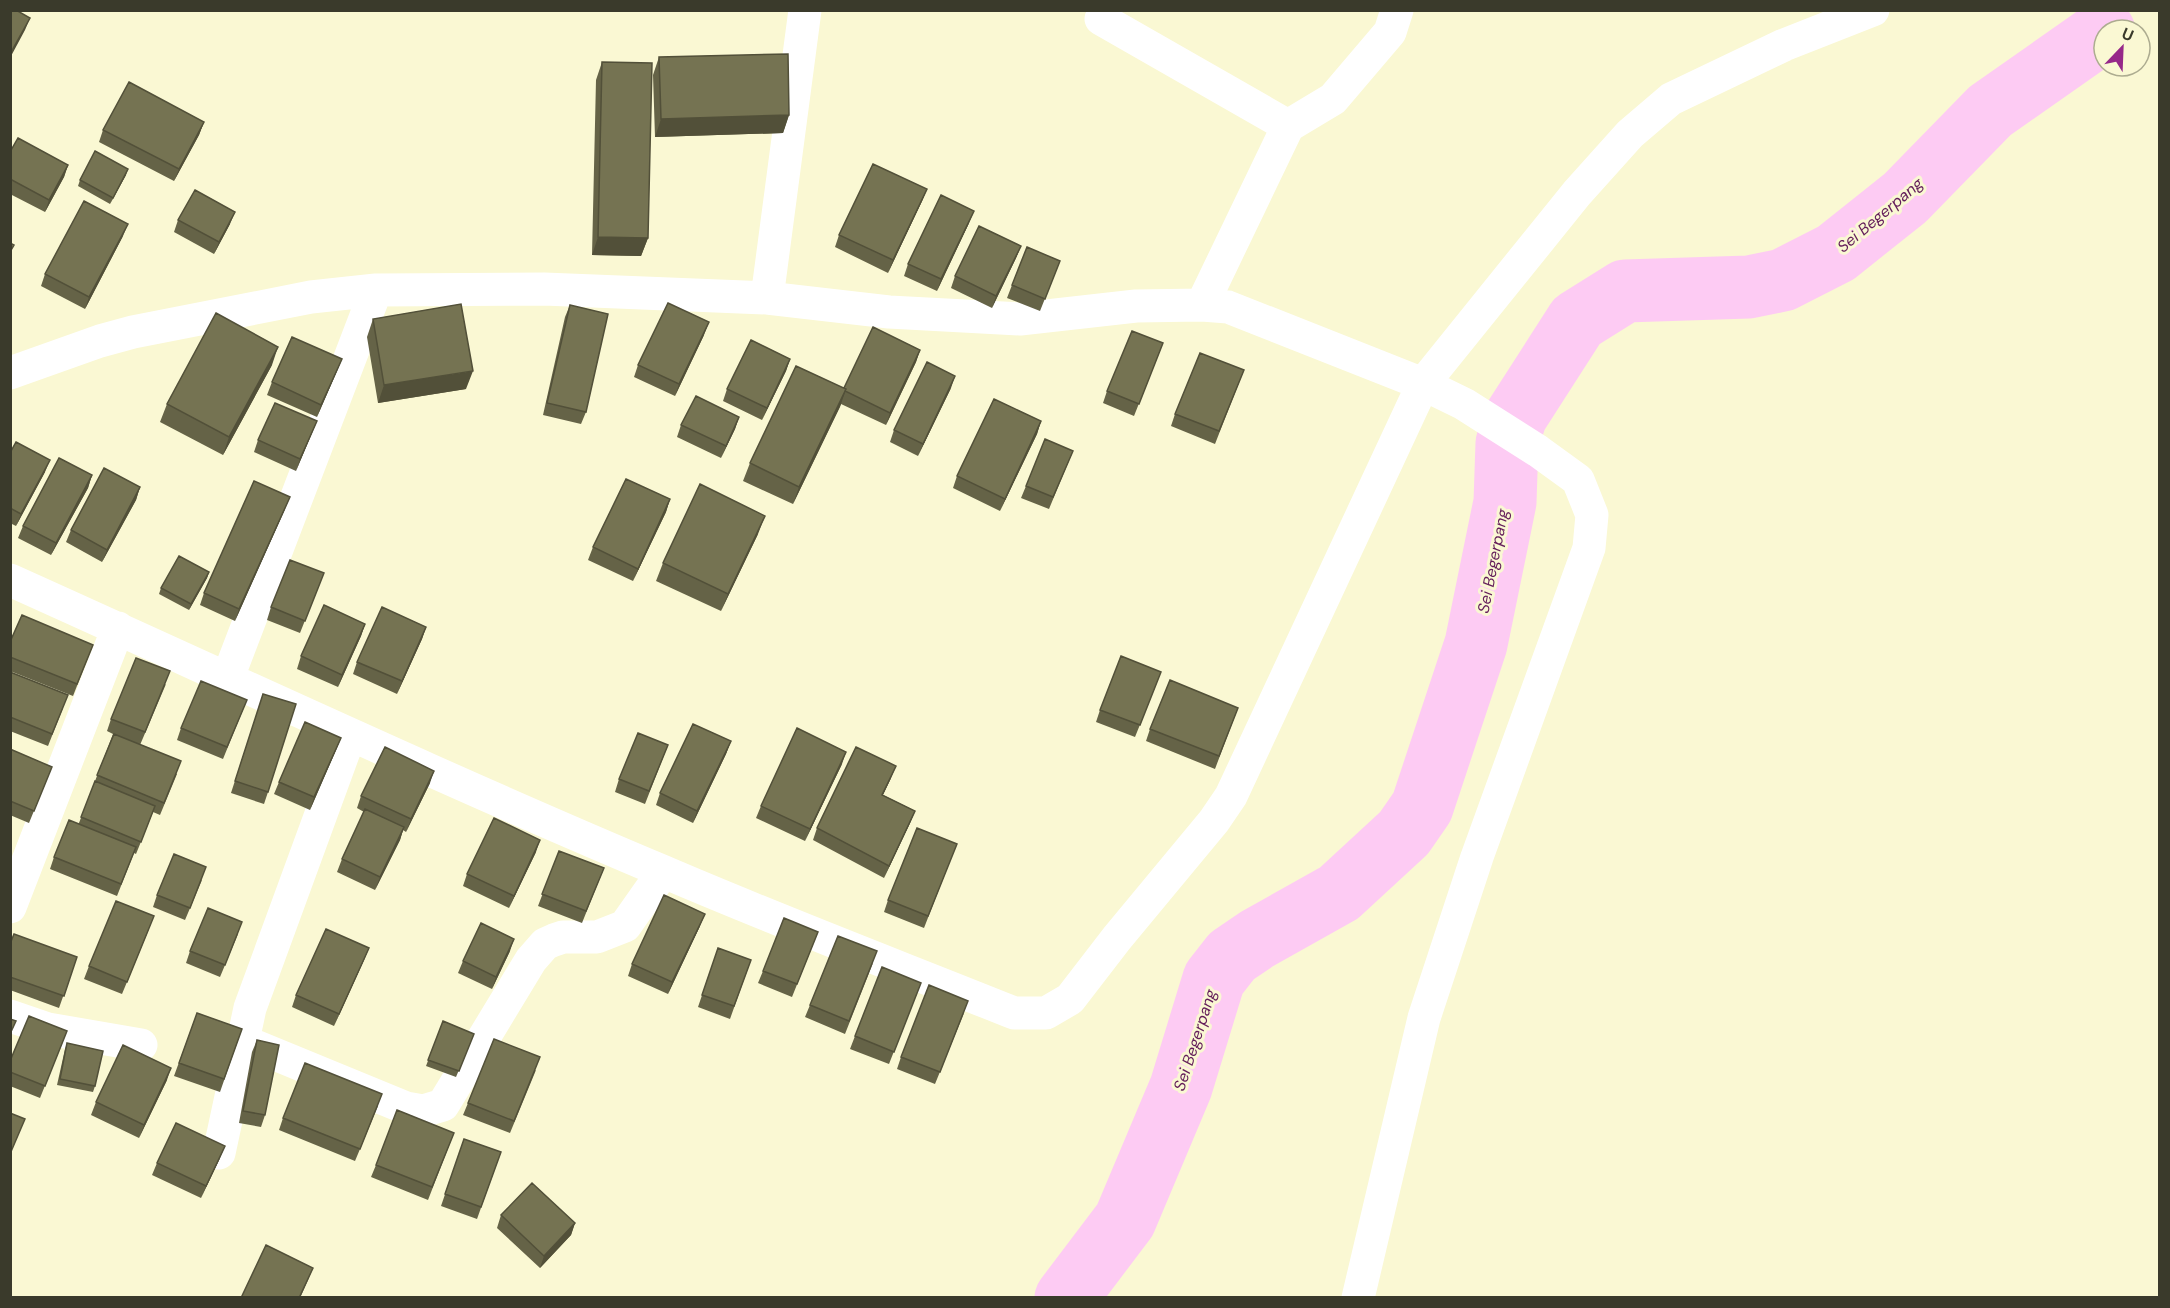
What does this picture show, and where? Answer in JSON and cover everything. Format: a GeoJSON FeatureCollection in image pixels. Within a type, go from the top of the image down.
{"type":"FeatureCollection","features":[{"type":"Feature","properties":{"kind":"street"},"geometry":{"type":"LineString","coordinates":[[767,298],[805,10]]}},
{"type":"Feature","properties":{"kind":"street"},"geometry":{"type":"LineString","coordinates":[[1202,304],[1288,126],[1333,99],[1390,32],[1397,10]]}},
{"type":"Feature","properties":{"kind":"street"},"geometry":{"type":"LineString","coordinates":[[10,580],[228,677],[350,735],[663,872],[1014,1013],[1046,1013],[1070,999],[1117,938],[1214,821],[1231,795],[1423,384],[1577,193],[1630,134],[1671,99],[1823,21],[1873,10]]}},
{"type":"Feature","properties":{"kind":"street"},"geometry":{"type":"LineString","coordinates":[[1101,19],[1288,126]]}},
{"type":"Feature","properties":{"kind":"street"},"geometry":{"type":"LineString","coordinates":[[10,373],[100,341],[133,332],[311,297],[376,290],[544,289],[767,298],[889,312],[1020,319],[1136,306],[1202,304],[1228,307],[1423,384],[1464,404],[1538,451],[1578,480],[1592,515],[1589,548],[1477,857],[1425,1018],[1358,1298]]}},
{"type":"Feature","properties":{"kind":"street"},"geometry":{"type":"LineString","coordinates":[[228,677],[376,290]]}},
{"type":"Feature","properties":{"kind":"street"},"geometry":{"type":"LineString","coordinates":[[10,907],[118,628]]}},
{"type":"Feature","properties":{"kind":"street"},"geometry":{"type":"LineString","coordinates":[[219,1153],[250,1008],[350,735]]}},
{"type":"Feature","properties":{"kind":"street"},"geometry":{"type":"LineString","coordinates":[[243,1041],[395,1104],[429,1111],[443,1105],[531,960],[545,944],[563,937],[597,937],[625,926],[663,872]]}},
{"type":"Feature","properties":{"kind":"street"},"geometry":{"type":"LineString","coordinates":[[10,1016],[48,1029],[141,1045]]}},
{"type":"Feature","properties":{"kind":"building"},"geometry":{"type":"Polygon","coordinates":[[[10,10],[16,10],[30,18],[10,54],[10,10]]]}},
{"type":"Feature","properties":{"kind":"building"},"geometry":{"type":"Polygon","coordinates":[[[788,54],[789,115],[661,119],[659,57],[788,54]]]}},
{"type":"Feature","properties":{"kind":"building"},"geometry":{"type":"Polygon","coordinates":[[[602,62],[652,63],[648,238],[598,237],[602,62]]]}},
{"type":"Feature","properties":{"kind":"building"},"geometry":{"type":"Polygon","coordinates":[[[129,82],[204,122],[179,169],[103,130],[129,82]]]}},
{"type":"Feature","properties":{"kind":"building"},"geometry":{"type":"Polygon","coordinates":[[[18,138],[68,165],[49,200],[10,179],[10,152],[18,138]]]}},
{"type":"Feature","properties":{"kind":"building"},"geometry":{"type":"Polygon","coordinates":[[[95,151],[128,169],[113,198],[80,180],[95,151]]]}},
{"type":"Feature","properties":{"kind":"building"},"geometry":{"type":"Polygon","coordinates":[[[873,164],[927,189],[893,260],[839,235],[873,164]]]}},
{"type":"Feature","properties":{"kind":"building"},"geometry":{"type":"Polygon","coordinates":[[[195,190],[235,212],[219,242],[178,220],[195,190]]]}},
{"type":"Feature","properties":{"kind":"building"},"geometry":{"type":"Polygon","coordinates":[[[941,195],[974,211],[941,279],[908,264],[941,195]]]}},
{"type":"Feature","properties":{"kind":"building"},"geometry":{"type":"Polygon","coordinates":[[[84,201],[128,224],[89,297],[45,274],[84,201]]]}},
{"type":"Feature","properties":{"kind":"building"},"geometry":{"type":"Polygon","coordinates":[[[979,226],[1021,246],[996,296],[955,276],[979,226]]]}},
{"type":"Feature","properties":{"kind":"building"},"geometry":{"type":"Polygon","coordinates":[[[1027,247],[1060,261],[1045,299],[1012,285],[1027,247]]]}},
{"type":"Feature","properties":{"kind":"building"},"geometry":{"type":"Polygon","coordinates":[[[668,303],[709,322],[679,384],[638,365],[668,303]]]}},
{"type":"Feature","properties":{"kind":"building"},"geometry":{"type":"Polygon","coordinates":[[[461,304],[473,371],[384,385],[373,319],[461,304]]]}},
{"type":"Feature","properties":{"kind":"building"},"geometry":{"type":"Polygon","coordinates":[[[570,305],[608,314],[586,412],[547,403],[570,305]]]}},
{"type":"Feature","properties":{"kind":"building"},"geometry":{"type":"Polygon","coordinates":[[[216,313],[278,347],[229,437],[167,404],[216,313]]]}},
{"type":"Feature","properties":{"kind":"building"},"geometry":{"type":"Polygon","coordinates":[[[873,327],[920,350],[890,413],[845,391],[844,388],[873,327]]]}},
{"type":"Feature","properties":{"kind":"building"},"geometry":{"type":"Polygon","coordinates":[[[1132,331],[1163,343],[1139,404],[1107,391],[1132,331]]]}},
{"type":"Feature","properties":{"kind":"building"},"geometry":{"type":"Polygon","coordinates":[[[292,337],[342,359],[321,405],[272,382],[292,337]]]}},
{"type":"Feature","properties":{"kind":"building"},"geometry":{"type":"Polygon","coordinates":[[[751,340],[790,359],[767,408],[727,389],[751,340]]]}},
{"type":"Feature","properties":{"kind":"building"},"geometry":{"type":"Polygon","coordinates":[[[1200,353],[1244,370],[1219,431],[1175,414],[1200,353]]]}},
{"type":"Feature","properties":{"kind":"building"},"geometry":{"type":"Polygon","coordinates":[[[927,362],[955,376],[923,444],[894,430],[927,362]]]}},
{"type":"Feature","properties":{"kind":"building"},"geometry":{"type":"Polygon","coordinates":[[[796,366],[846,389],[799,487],[750,463],[796,366]]]}},
{"type":"Feature","properties":{"kind":"building"},"geometry":{"type":"Polygon","coordinates":[[[696,396],[739,417],[726,446],[681,425],[696,396]]]}},
{"type":"Feature","properties":{"kind":"building"},"geometry":{"type":"Polygon","coordinates":[[[994,399],[1041,421],[1005,499],[957,476],[994,399]]]}},
{"type":"Feature","properties":{"kind":"building"},"geometry":{"type":"Polygon","coordinates":[[[275,403],[317,421],[300,459],[258,440],[275,403]]]}},
{"type":"Feature","properties":{"kind":"building"},"geometry":{"type":"Polygon","coordinates":[[[1045,439],[1073,451],[1053,497],[1026,486],[1045,439]]]}},
{"type":"Feature","properties":{"kind":"building"},"geometry":{"type":"Polygon","coordinates":[[[16,442],[50,460],[21,514],[10,508],[10,453],[16,442]]]}},
{"type":"Feature","properties":{"kind":"building"},"geometry":{"type":"Polygon","coordinates":[[[59,458],[92,475],[56,543],[23,526],[59,458]]]}},
{"type":"Feature","properties":{"kind":"building"},"geometry":{"type":"Polygon","coordinates":[[[104,468],[140,487],[107,550],[71,530],[104,468]]]}},
{"type":"Feature","properties":{"kind":"building"},"geometry":{"type":"Polygon","coordinates":[[[626,479],[670,499],[638,569],[593,547],[626,479]]]}},
{"type":"Feature","properties":{"kind":"building"},"geometry":{"type":"Polygon","coordinates":[[[254,481],[290,497],[239,609],[204,593],[254,481]]]}},
{"type":"Feature","properties":{"kind":"building"},"geometry":{"type":"Polygon","coordinates":[[[700,484],[765,516],[728,594],[663,563],[700,484]]]}},
{"type":"Feature","properties":{"kind":"building"},"geometry":{"type":"Polygon","coordinates":[[[179,556],[209,572],[191,604],[161,588],[179,556]]]}},
{"type":"Feature","properties":{"kind":"building"},"geometry":{"type":"Polygon","coordinates":[[[290,560],[324,573],[305,621],[271,607],[290,560]]]}},
{"type":"Feature","properties":{"kind":"building"},"geometry":{"type":"Polygon","coordinates":[[[324,605],[365,624],[342,675],[301,656],[324,605]]]}},
{"type":"Feature","properties":{"kind":"building"},"geometry":{"type":"Polygon","coordinates":[[[382,607],[426,627],[402,681],[357,662],[382,607]]]}},
{"type":"Feature","properties":{"kind":"building"},"geometry":{"type":"Polygon","coordinates":[[[22,615],[93,645],[77,684],[10,657],[10,642],[22,615]]]}},
{"type":"Feature","properties":{"kind":"building"},"geometry":{"type":"Polygon","coordinates":[[[1121,656],[1161,672],[1140,725],[1100,710],[1121,656]]]}},
{"type":"Feature","properties":{"kind":"building"},"geometry":{"type":"Polygon","coordinates":[[[136,658],[170,671],[145,732],[111,719],[136,658]]]}},
{"type":"Feature","properties":{"kind":"building"},"geometry":{"type":"Polygon","coordinates":[[[10,672],[68,695],[52,734],[10,717],[10,672]]]}},
{"type":"Feature","properties":{"kind":"building"},"geometry":{"type":"Polygon","coordinates":[[[1170,680],[1238,708],[1219,756],[1150,729],[1170,680]]]}},
{"type":"Feature","properties":{"kind":"building"},"geometry":{"type":"Polygon","coordinates":[[[201,681],[247,700],[227,747],[181,728],[201,681]]]}},
{"type":"Feature","properties":{"kind":"building"},"geometry":{"type":"Polygon","coordinates":[[[263,694],[296,704],[268,792],[235,781],[263,694]]]}},
{"type":"Feature","properties":{"kind":"building"},"geometry":{"type":"Polygon","coordinates":[[[305,722],[341,738],[314,797],[279,782],[305,722]]]}},
{"type":"Feature","properties":{"kind":"building"},"geometry":{"type":"Polygon","coordinates":[[[693,724],[731,741],[697,811],[660,793],[693,724]]]}},
{"type":"Feature","properties":{"kind":"building"},"geometry":{"type":"Polygon","coordinates":[[[797,728],[846,752],[810,829],[761,806],[797,728]]]}},
{"type":"Feature","properties":{"kind":"building"},"geometry":{"type":"Polygon","coordinates":[[[638,733],[668,745],[649,791],[619,779],[638,733]]]}},
{"type":"Feature","properties":{"kind":"building"},"geometry":{"type":"Polygon","coordinates":[[[114,734],[181,761],[164,803],[97,775],[114,734]]]}},
{"type":"Feature","properties":{"kind":"building"},"geometry":{"type":"Polygon","coordinates":[[[385,747],[434,771],[411,819],[361,796],[385,747]]]}},
{"type":"Feature","properties":{"kind":"building"},"geometry":{"type":"Polygon","coordinates":[[[856,747],[896,766],[882,795],[915,811],[889,866],[817,828],[856,747]]]}},
{"type":"Feature","properties":{"kind":"building"},"geometry":{"type":"Polygon","coordinates":[[[10,749],[52,767],[34,811],[10,801],[10,749]]]}},
{"type":"Feature","properties":{"kind":"building"},"geometry":{"type":"Polygon","coordinates":[[[95,781],[155,806],[141,842],[81,817],[95,781]]]}},
{"type":"Feature","properties":{"kind":"building"},"geometry":{"type":"Polygon","coordinates":[[[365,809],[404,827],[380,877],[342,859],[365,809]]]}},
{"type":"Feature","properties":{"kind":"building"},"geometry":{"type":"Polygon","coordinates":[[[494,818],[540,840],[514,896],[467,874],[494,818]]]}},
{"type":"Feature","properties":{"kind":"building"},"geometry":{"type":"Polygon","coordinates":[[[69,820],[136,847],[121,884],[54,857],[69,820]]]}},
{"type":"Feature","properties":{"kind":"building"},"geometry":{"type":"Polygon","coordinates":[[[917,828],[957,844],[928,916],[888,900],[917,828]]]}},
{"type":"Feature","properties":{"kind":"building"},"geometry":{"type":"Polygon","coordinates":[[[559,851],[604,868],[586,911],[542,894],[559,851]]]}},
{"type":"Feature","properties":{"kind":"building"},"geometry":{"type":"Polygon","coordinates":[[[174,854],[206,867],[190,908],[157,895],[174,854]]]}},
{"type":"Feature","properties":{"kind":"building"},"geometry":{"type":"Polygon","coordinates":[[[664,895],[705,914],[672,982],[632,964],[664,895]]]}},
{"type":"Feature","properties":{"kind":"building"},"geometry":{"type":"Polygon","coordinates":[[[116,901],[154,916],[127,982],[89,966],[116,901]]]}},
{"type":"Feature","properties":{"kind":"building"},"geometry":{"type":"Polygon","coordinates":[[[208,908],[242,922],[225,965],[190,951],[208,908]]]}},
{"type":"Feature","properties":{"kind":"building"},"geometry":{"type":"Polygon","coordinates":[[[784,918],[818,932],[797,984],[763,971],[784,918]]]}},
{"type":"Feature","properties":{"kind":"building"},"geometry":{"type":"Polygon","coordinates":[[[481,923],[514,939],[496,977],[463,961],[481,923]]]}},
{"type":"Feature","properties":{"kind":"building"},"geometry":{"type":"Polygon","coordinates":[[[326,929],[369,948],[339,1014],[296,995],[326,929]]]}},
{"type":"Feature","properties":{"kind":"building"},"geometry":{"type":"Polygon","coordinates":[[[14,934],[77,957],[64,996],[10,977],[10,944],[14,934]]]}},
{"type":"Feature","properties":{"kind":"building"},"geometry":{"type":"Polygon","coordinates":[[[838,936],[877,951],[849,1021],[810,1005],[838,936]]]}},
{"type":"Feature","properties":{"kind":"building"},"geometry":{"type":"Polygon","coordinates":[[[718,948],[751,960],[734,1006],[702,995],[718,948]]]}},
{"type":"Feature","properties":{"kind":"building"},"geometry":{"type":"Polygon","coordinates":[[[882,967],[921,983],[894,1052],[855,1036],[882,967]]]}},
{"type":"Feature","properties":{"kind":"building"},"geometry":{"type":"Polygon","coordinates":[[[929,985],[968,1001],[940,1072],[901,1057],[929,985]]]}},
{"type":"Feature","properties":{"kind":"building"},"geometry":{"type":"Polygon","coordinates":[[[197,1013],[242,1029],[224,1079],[179,1063],[197,1013]]]}},
{"type":"Feature","properties":{"kind":"building"},"geometry":{"type":"Polygon","coordinates":[[[29,1016],[67,1031],[45,1086],[10,1072],[10,1061],[29,1016]]]}},
{"type":"Feature","properties":{"kind":"building"},"geometry":{"type":"Polygon","coordinates":[[[10,1019],[16,1021],[10,1034],[10,1019]]]}},
{"type":"Feature","properties":{"kind":"building"},"geometry":{"type":"Polygon","coordinates":[[[443,1021],[474,1034],[459,1071],[428,1060],[443,1021]]]}},
{"type":"Feature","properties":{"kind":"building"},"geometry":{"type":"Polygon","coordinates":[[[494,1039],[540,1057],[514,1121],[468,1103],[494,1039]]]}},
{"type":"Feature","properties":{"kind":"building"},"geometry":{"type":"Polygon","coordinates":[[[257,1040],[279,1045],[265,1115],[243,1111],[257,1040]]]}},
{"type":"Feature","properties":{"kind":"building"},"geometry":{"type":"Polygon","coordinates":[[[67,1043],[103,1051],[95,1086],[60,1079],[67,1043]]]}},
{"type":"Feature","properties":{"kind":"building"},"geometry":{"type":"Polygon","coordinates":[[[123,1045],[171,1068],[144,1125],[96,1102],[123,1045]]]}},
{"type":"Feature","properties":{"kind":"building"},"geometry":{"type":"Polygon","coordinates":[[[305,1063],[382,1094],[360,1149],[283,1118],[305,1063]]]}},
{"type":"Feature","properties":{"kind":"building"},"geometry":{"type":"Polygon","coordinates":[[[397,1110],[454,1133],[432,1187],[376,1165],[397,1110]]]}},
{"type":"Feature","properties":{"kind":"building"},"geometry":{"type":"Polygon","coordinates":[[[10,1113],[25,1119],[10,1154],[10,1113]]]}},
{"type":"Feature","properties":{"kind":"building"},"geometry":{"type":"Polygon","coordinates":[[[176,1123],[225,1146],[206,1186],[157,1163],[176,1123]]]}},
{"type":"Feature","properties":{"kind":"building"},"geometry":{"type":"Polygon","coordinates":[[[464,1139],[501,1152],[481,1207],[445,1194],[464,1139]]]}},
{"type":"Feature","properties":{"kind":"building"},"geometry":{"type":"Polygon","coordinates":[[[532,1183],[575,1223],[544,1256],[501,1215],[532,1183]]]}},
{"type":"Feature","properties":{"kind":"building"},"geometry":{"type":"Polygon","coordinates":[[[266,1245],[313,1268],[299,1298],[241,1298],[266,1245]]]}},
{"type":"Feature","properties":{"kind":"waterway","name":"Sei Begerpang"},"geometry":{"type":"LineString","coordinates":[[1066,1298],[1125,1220],[1181,1087],[1214,979],[1232,956],[1257,939],[1339,893],[1404,833],[1422,807],[1476,644],[1505,502],[1507,443],[1516,416],[1577,321],[1625,291],[1749,287],[1783,280],[1836,253],[1905,198],[1990,111],[2092,39]]}}]}
